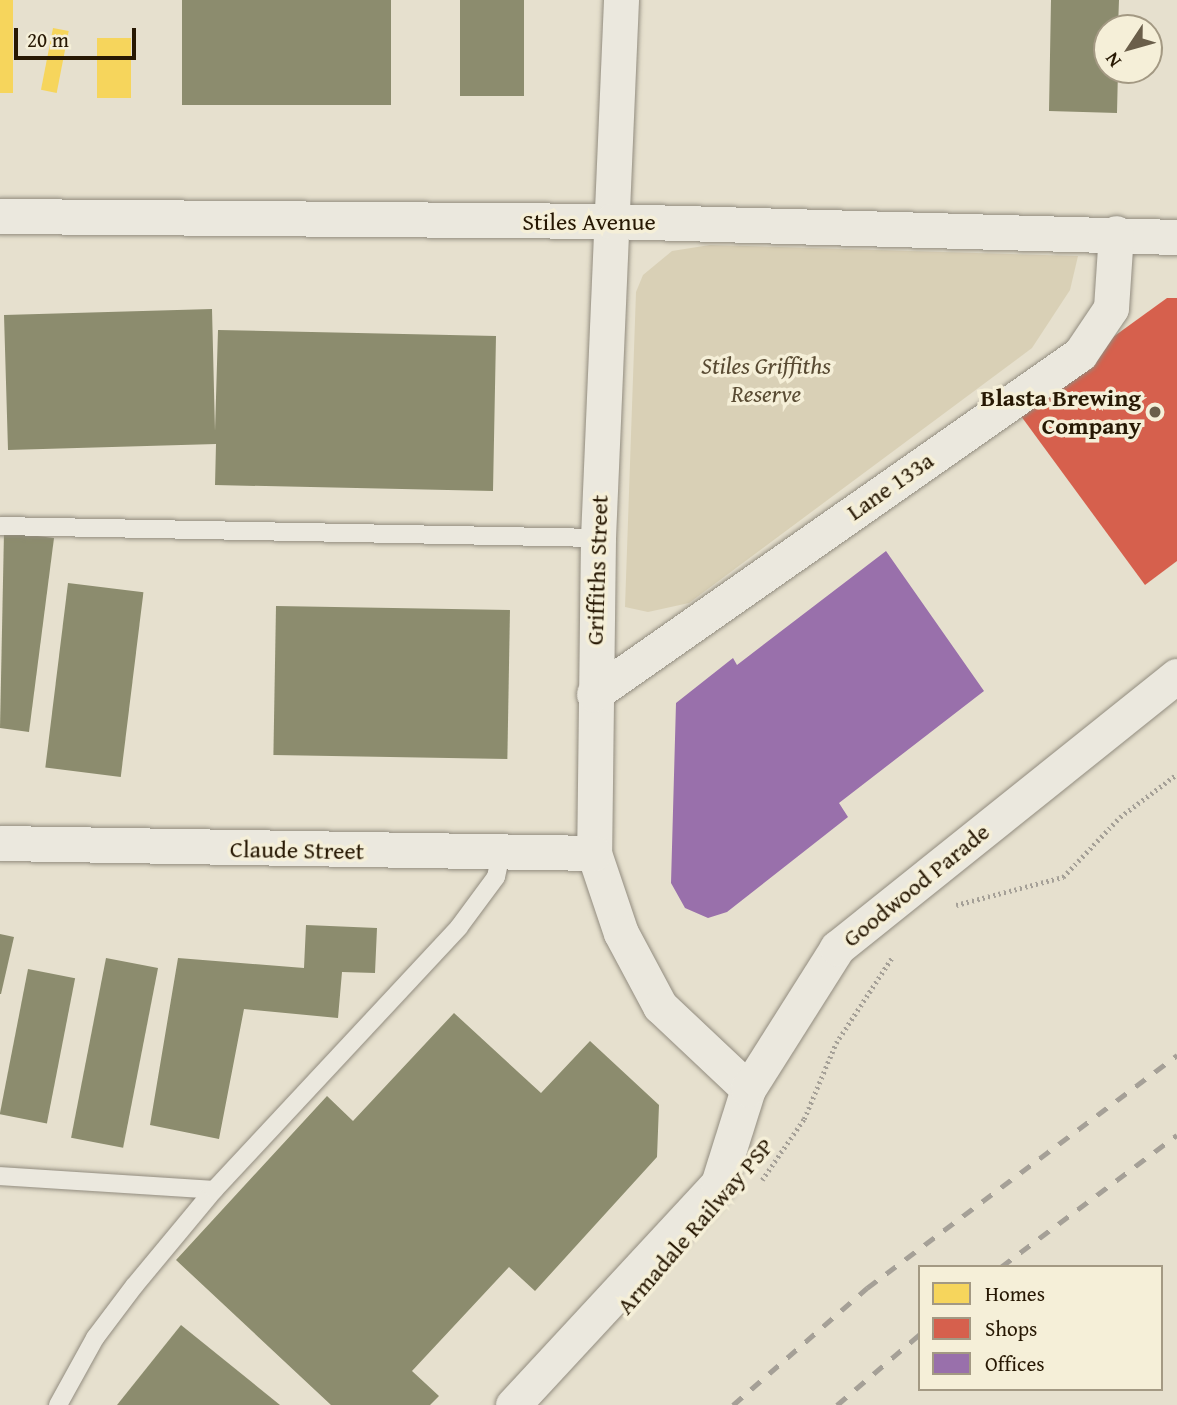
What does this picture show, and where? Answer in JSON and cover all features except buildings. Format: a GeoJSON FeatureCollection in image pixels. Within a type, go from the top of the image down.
{"type":"FeatureCollection","features":[{"type":"Feature","properties":{"kind":"street","name":"Griffiths Street"},"geometry":{"type":"LineString","coordinates":[[621,0],[598,538],[594,853],[621,933],[660,1006],[748,1089]]}},
{"type":"Feature","properties":{"kind":"street","name":"Stiles Avenue"},"geometry":{"type":"LineString","coordinates":[[0,216],[611,221],[1116,233],[1177,237]]}},
{"type":"Feature","properties":{"kind":"street","name":"Lane 133a"},"geometry":{"type":"LineString","coordinates":[[594,694],[1080,354],[1111,308],[1116,233]]}},
{"type":"Feature","properties":{"kind":"street","name":"Goodwood Parade"},"geometry":{"type":"LineString","coordinates":[[513,1405],[718,1184],[748,1089],[837,948],[1177,677]]}},
{"type":"Feature","properties":{"kind":"street","name":"Claude Street"},"geometry":{"type":"LineString","coordinates":[[0,843],[501,854],[594,853]]}},
{"type":"Feature","properties":{"kind":"lane"},"geometry":{"type":"LineString","coordinates":[[0,526],[598,538]]}},
{"type":"Feature","properties":{"kind":"lane"},"geometry":{"type":"LineString","coordinates":[[58,1405],[95,1338],[214,1190],[459,927],[496,877],[501,854]]}},
{"type":"Feature","properties":{"kind":"lane"},"geometry":{"type":"LineString","coordinates":[[0,1176],[214,1190]]}},
{"type":"Feature","properties":{"kind":"path"},"geometry":{"type":"LineString","coordinates":[[943,911],[1063,877],[1120,817],[1177,774]]}},
{"type":"Feature","properties":{"kind":"path","name":"Armadale Railway PSP"},"geometry":{"type":"LineString","coordinates":[[759,1184],[804,1119],[853,1013],[898,950]]}},
{"type":"Feature","properties":{"kind":"green space","name":"Stiles Griffiths Reserve"},"geometry":{"type":"Polygon","coordinates":[[[710,245],[1078,256],[1070,290],[1032,348],[689,603],[648,612],[625,607],[636,292],[643,275],[672,251],[710,245]]]}},
{"type":"Feature","properties":{"kind":"railway"},"geometry":{"type":"LineString","coordinates":[[733,1405],[867,1288],[1177,1055]]}},
{"type":"Feature","properties":{"kind":"railway"},"geometry":{"type":"LineString","coordinates":[[1004,1265],[1177,1135]]}},
{"type":"Feature","properties":{"kind":"railway"},"geometry":{"type":"LineString","coordinates":[[837,1405],[918,1336]]}},
{"type":"Feature","properties":{"kind":"place","name":"Blasta Brewing Company"},"geometry":{"type":"Point","coordinates":[1155,412]}}]}
